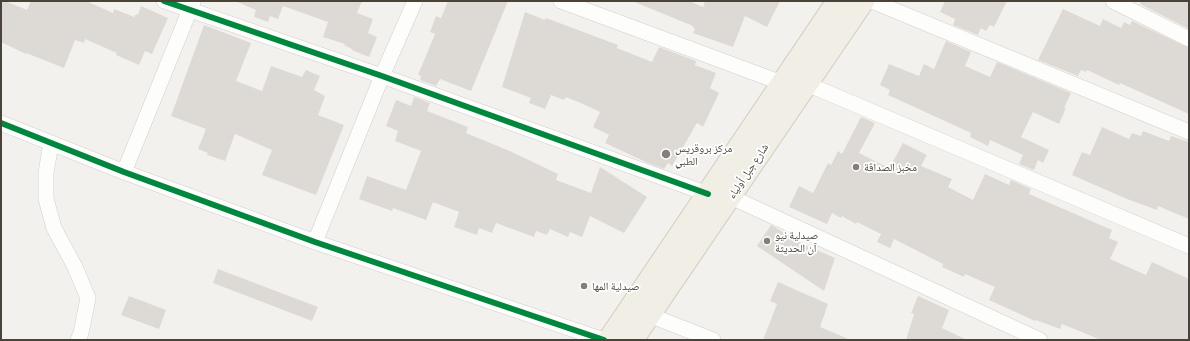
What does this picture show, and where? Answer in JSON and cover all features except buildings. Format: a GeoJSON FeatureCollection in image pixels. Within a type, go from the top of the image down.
{"type":"FeatureCollection","features":[{"type":"Feature","properties":{"kind":"main road","name":"شارع جبل أولياء"},"geometry":{"type":"LineString","coordinates":[[609,340],[838,1]]}},
{"type":"Feature","properties":{"kind":"main road","name":"شارع جبل أولياء"},"geometry":{"type":"LineString","coordinates":[[632,340],[863,1]]}},
{"type":"Feature","properties":{"kind":"street"},"geometry":{"type":"LineString","coordinates":[[164,1],[192,6],[708,194]]}},
{"type":"Feature","properties":{"kind":"street"},"geometry":{"type":"LineString","coordinates":[[315,242],[382,76],[415,1]]}},
{"type":"Feature","properties":{"kind":"street"},"geometry":{"type":"LineString","coordinates":[[561,1],[782,83]]}},
{"type":"Feature","properties":{"kind":"street"},"geometry":{"type":"LineString","coordinates":[[872,1],[1189,132]]}},
{"type":"Feature","properties":{"kind":"street"},"geometry":{"type":"LineString","coordinates":[[1113,1],[1189,39]]}},
{"type":"Feature","properties":{"kind":"street"},"geometry":{"type":"LineString","coordinates":[[124,172],[192,6]]}},
{"type":"Feature","properties":{"kind":"street"},"geometry":{"type":"LineString","coordinates":[[807,84],[1189,246]]}},
{"type":"Feature","properties":{"kind":"street"},"geometry":{"type":"LineString","coordinates":[[1,123],[124,172],[315,242],[604,340]]}},
{"type":"Feature","properties":{"kind":"street"},"geometry":{"type":"LineString","coordinates":[[51,143],[46,173],[46,199],[54,228],[76,267],[88,298],[78,340]]}},
{"type":"Feature","properties":{"kind":"street"},"geometry":{"type":"LineString","coordinates":[[730,197],[1040,340]]}},
{"type":"Feature","properties":{"kind":"street"},"geometry":{"type":"LineString","coordinates":[[649,315],[713,340]]}},
{"type":"Feature","properties":{"kind":"cycle path"},"geometry":{"type":"LineString","coordinates":[[164,1],[382,76],[708,194]]}},
{"type":"Feature","properties":{"kind":"cycle path"},"geometry":{"type":"LineString","coordinates":[[1,123],[124,172],[315,242],[604,340]]}},
{"type":"Feature","properties":{"kind":"place","name":"مركز بروقريس الطبي"},"geometry":{"type":"Point","coordinates":[666,154]}},
{"type":"Feature","properties":{"kind":"place","name":"مخبز الصداقة"},"geometry":{"type":"Point","coordinates":[856,167]}},
{"type":"Feature","properties":{"kind":"place","name":"صيدلية نيو آن الحديثة"},"geometry":{"type":"Point","coordinates":[767,241]}},
{"type":"Feature","properties":{"kind":"place","name":"صيدلية المها"},"geometry":{"type":"Point","coordinates":[584,286]}}]}
